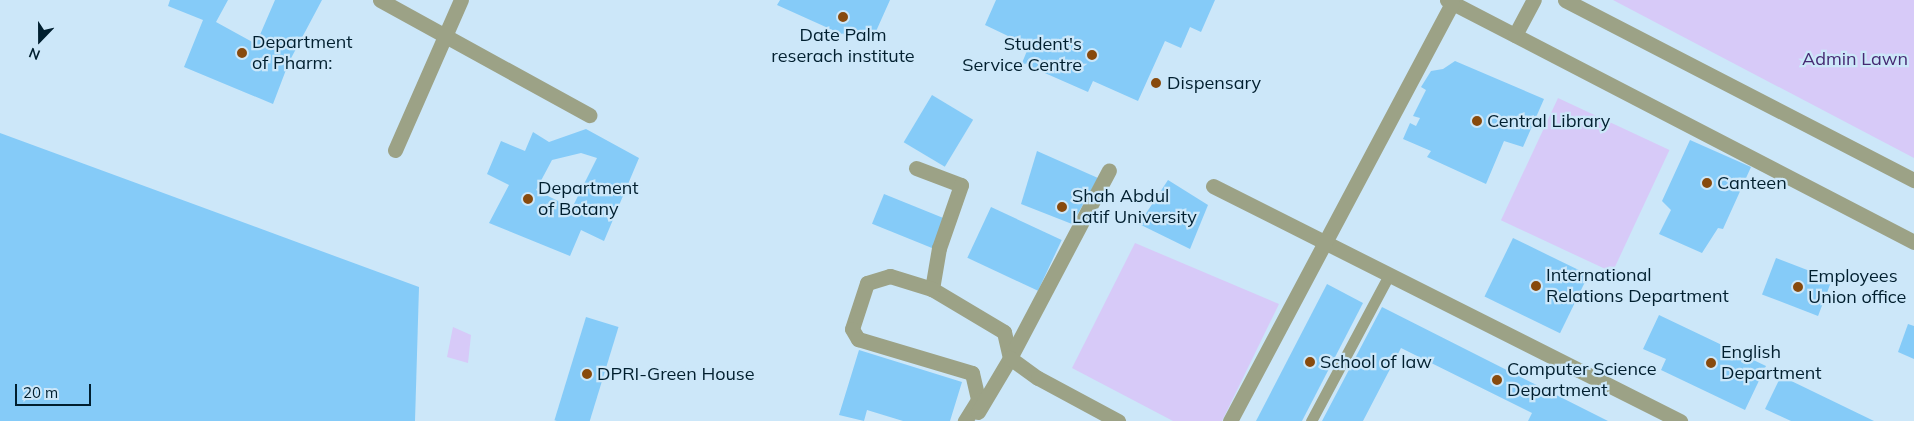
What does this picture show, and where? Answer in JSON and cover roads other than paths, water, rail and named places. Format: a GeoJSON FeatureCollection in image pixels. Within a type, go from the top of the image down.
{"type":"FeatureCollection","features":[{"type":"Feature","properties":{"kind":"street"},"geometry":{"type":"LineString","coordinates":[[380,0],[444,37],[589,115]]}},
{"type":"Feature","properties":{"kind":"street"},"geometry":{"type":"LineString","coordinates":[[395,150],[461,0]]}},
{"type":"Feature","properties":{"kind":"street"},"geometry":{"type":"LineString","coordinates":[[1514,35],[1534,0]]}},
{"type":"Feature","properties":{"kind":"street"},"geometry":{"type":"LineString","coordinates":[[1565,0],[1914,180]]}},
{"type":"Feature","properties":{"kind":"street"},"geometry":{"type":"LineString","coordinates":[[1230,421],[1326,243],[1450,1],[1914,242]]}},
{"type":"Feature","properties":{"kind":"street"},"geometry":{"type":"LineString","coordinates":[[916,168],[961,185],[939,248],[932,289]]}},
{"type":"Feature","properties":{"kind":"street"},"geometry":{"type":"LineString","coordinates":[[973,421],[1010,358],[1109,170]]}},
{"type":"Feature","properties":{"kind":"street"},"geometry":{"type":"LineString","coordinates":[[1213,186],[1680,421]]}},
{"type":"Feature","properties":{"kind":"street"},"geometry":{"type":"LineString","coordinates":[[965,421],[978,400],[972,372],[858,339],[852,329],[867,283],[890,276],[932,289],[1004,332],[1010,358],[1038,378],[1118,421]]}},
{"type":"Feature","properties":{"kind":"lane"},"geometry":{"type":"LineString","coordinates":[[1311,421],[1389,275]]}},
{"type":"Feature","properties":{"kind":"place","name":"Date Palm reserach institute"},"geometry":{"type":"Point","coordinates":[843,17]}},
{"type":"Feature","properties":{"kind":"place","name":"Department of Pharm:"},"geometry":{"type":"Point","coordinates":[242,53]}},
{"type":"Feature","properties":{"kind":"place","name":"Student's Service Centre"},"geometry":{"type":"Point","coordinates":[1092,55]}},
{"type":"Feature","properties":{"kind":"place","name":"Dispensary"},"geometry":{"type":"Point","coordinates":[1156,83]}},
{"type":"Feature","properties":{"kind":"place","name":"Central Library"},"geometry":{"type":"Point","coordinates":[1477,121]}},
{"type":"Feature","properties":{"kind":"place","name":"Canteen"},"geometry":{"type":"Point","coordinates":[1707,183]}},
{"type":"Feature","properties":{"kind":"place","name":"Department of Botany"},"geometry":{"type":"Point","coordinates":[528,199]}},
{"type":"Feature","properties":{"kind":"place","name":"Shah Abdul Latif University"},"geometry":{"type":"Point","coordinates":[1062,207]}},
{"type":"Feature","properties":{"kind":"place","name":"International Relations Department"},"geometry":{"type":"Point","coordinates":[1536,286]}},
{"type":"Feature","properties":{"kind":"place","name":"Employees Union office"},"geometry":{"type":"Point","coordinates":[1798,287]}},
{"type":"Feature","properties":{"kind":"place","name":"School of law"},"geometry":{"type":"Point","coordinates":[1310,362]}},
{"type":"Feature","properties":{"kind":"place","name":"English Department"},"geometry":{"type":"Point","coordinates":[1711,363]}},
{"type":"Feature","properties":{"kind":"place","name":"DPRI-Green House"},"geometry":{"type":"Point","coordinates":[587,374]}},
{"type":"Feature","properties":{"kind":"place","name":"Computer Science Department"},"geometry":{"type":"Point","coordinates":[1497,380]}},
{"type":"Feature","properties":{"kind":"park label","name":"Admin Lawn"},"geometry":{"type":"Point","coordinates":[1855,59]}}]}
